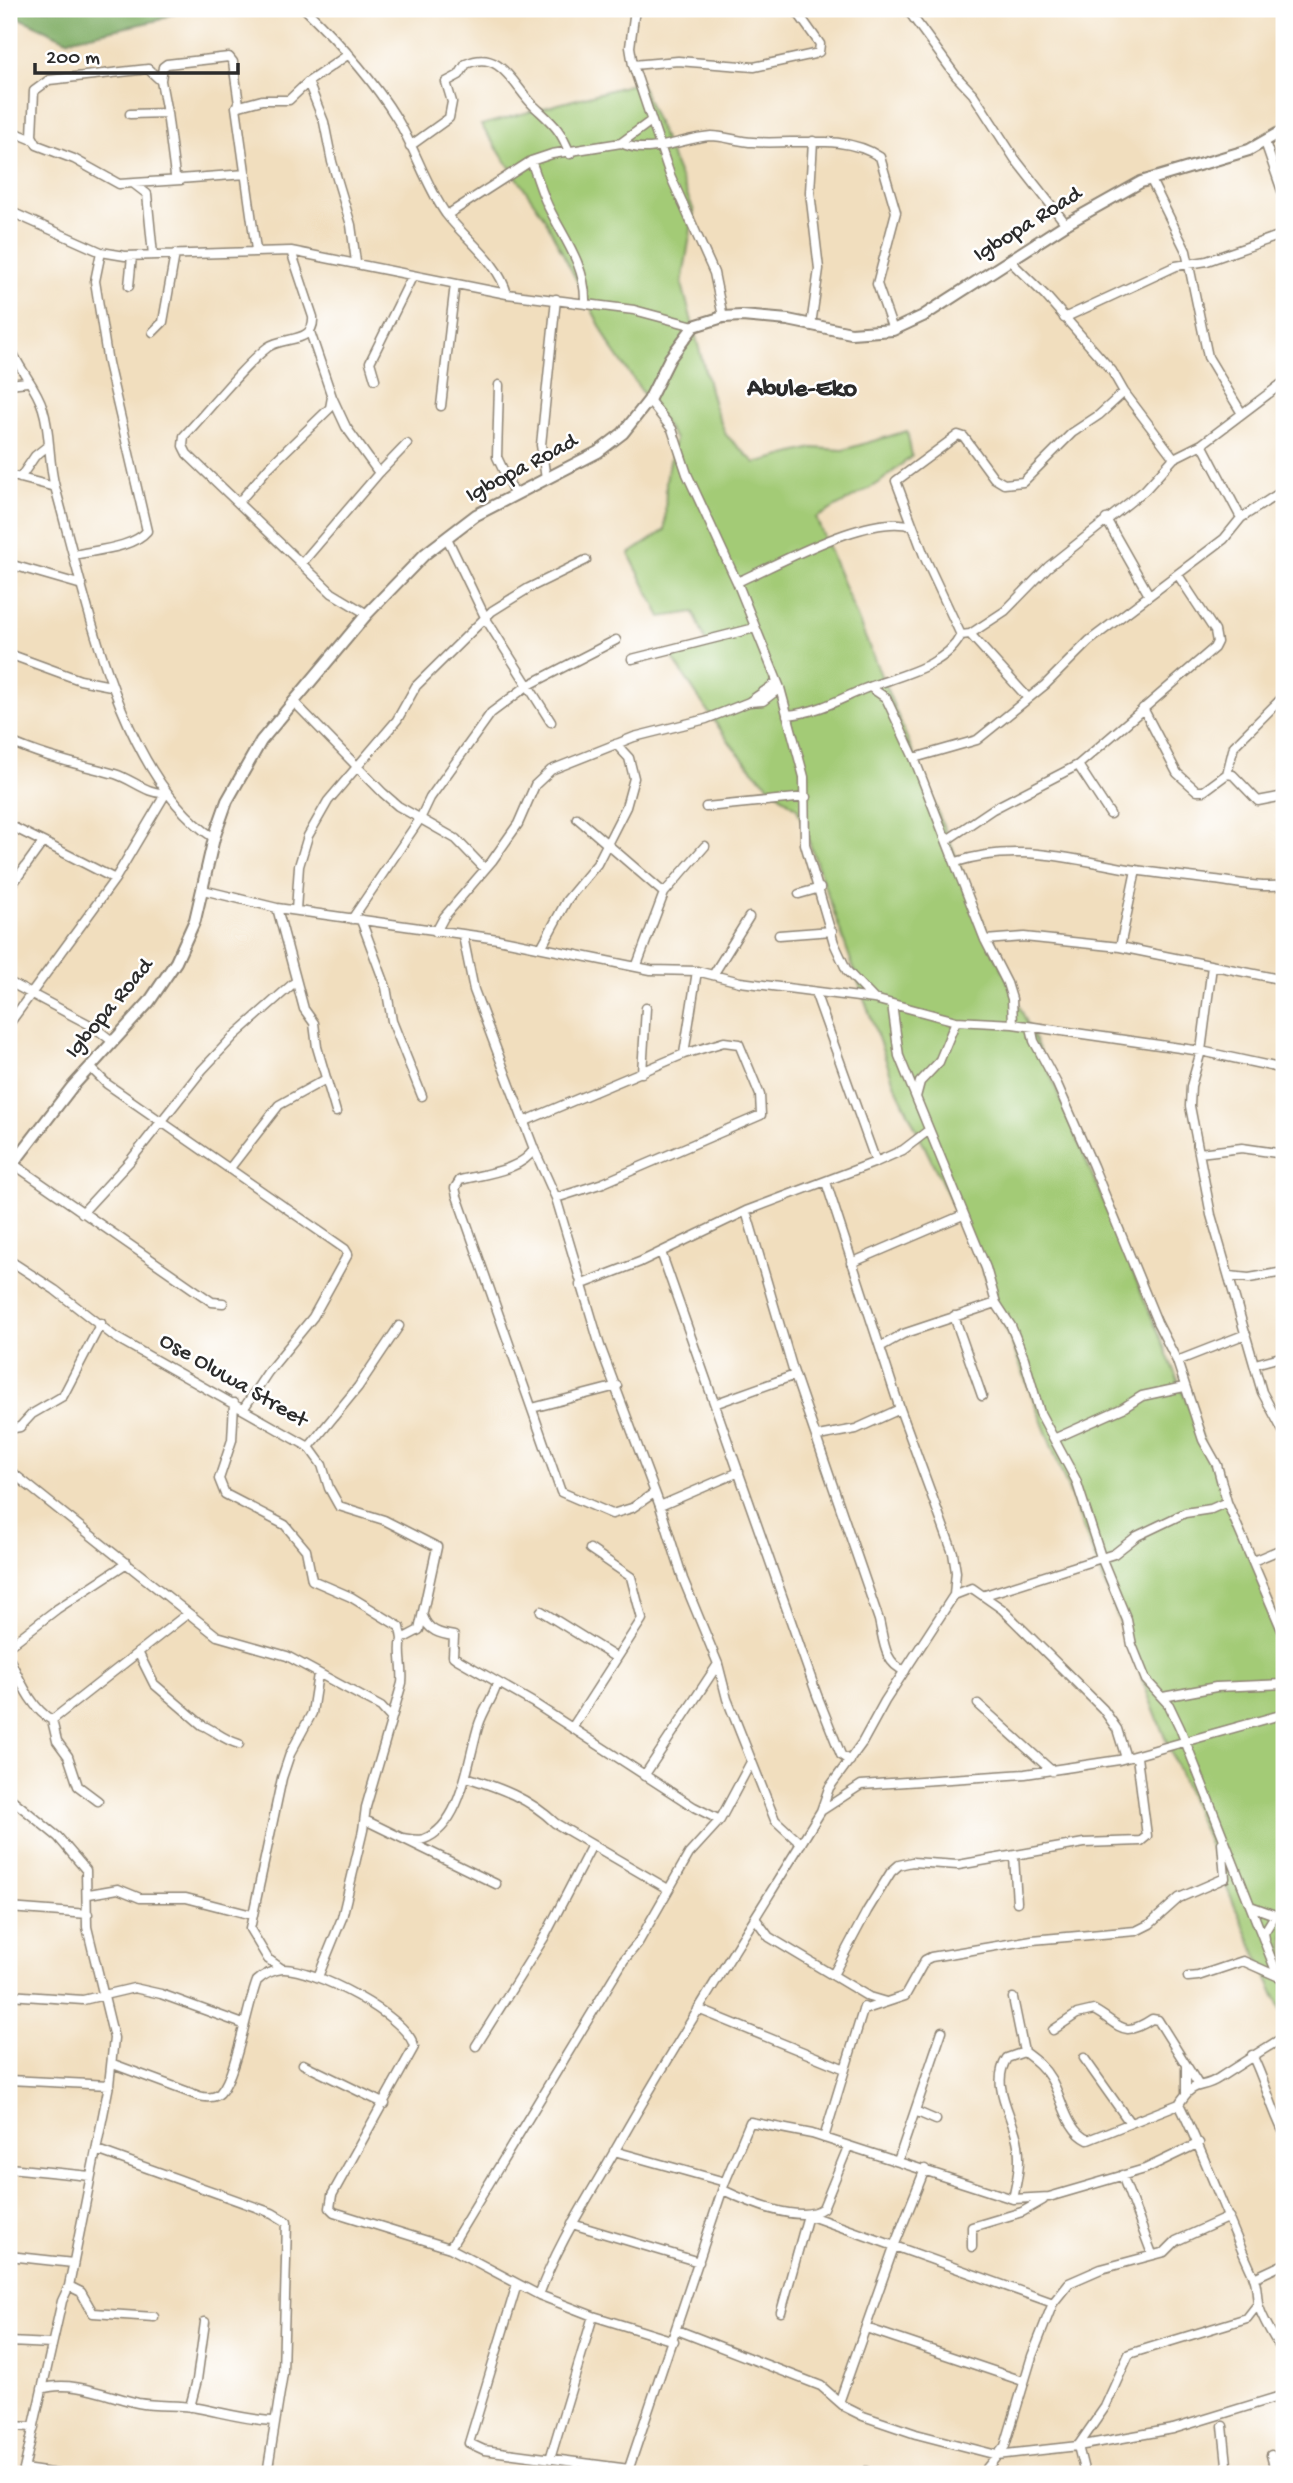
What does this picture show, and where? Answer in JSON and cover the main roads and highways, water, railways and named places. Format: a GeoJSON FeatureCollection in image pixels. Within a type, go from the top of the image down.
{"type":"FeatureCollection","features":[{"type":"Feature","properties":{"kind":"district","name":"Abule-Eko"},"geometry":{"type":"Point","coordinates":[802,390]}}]}
